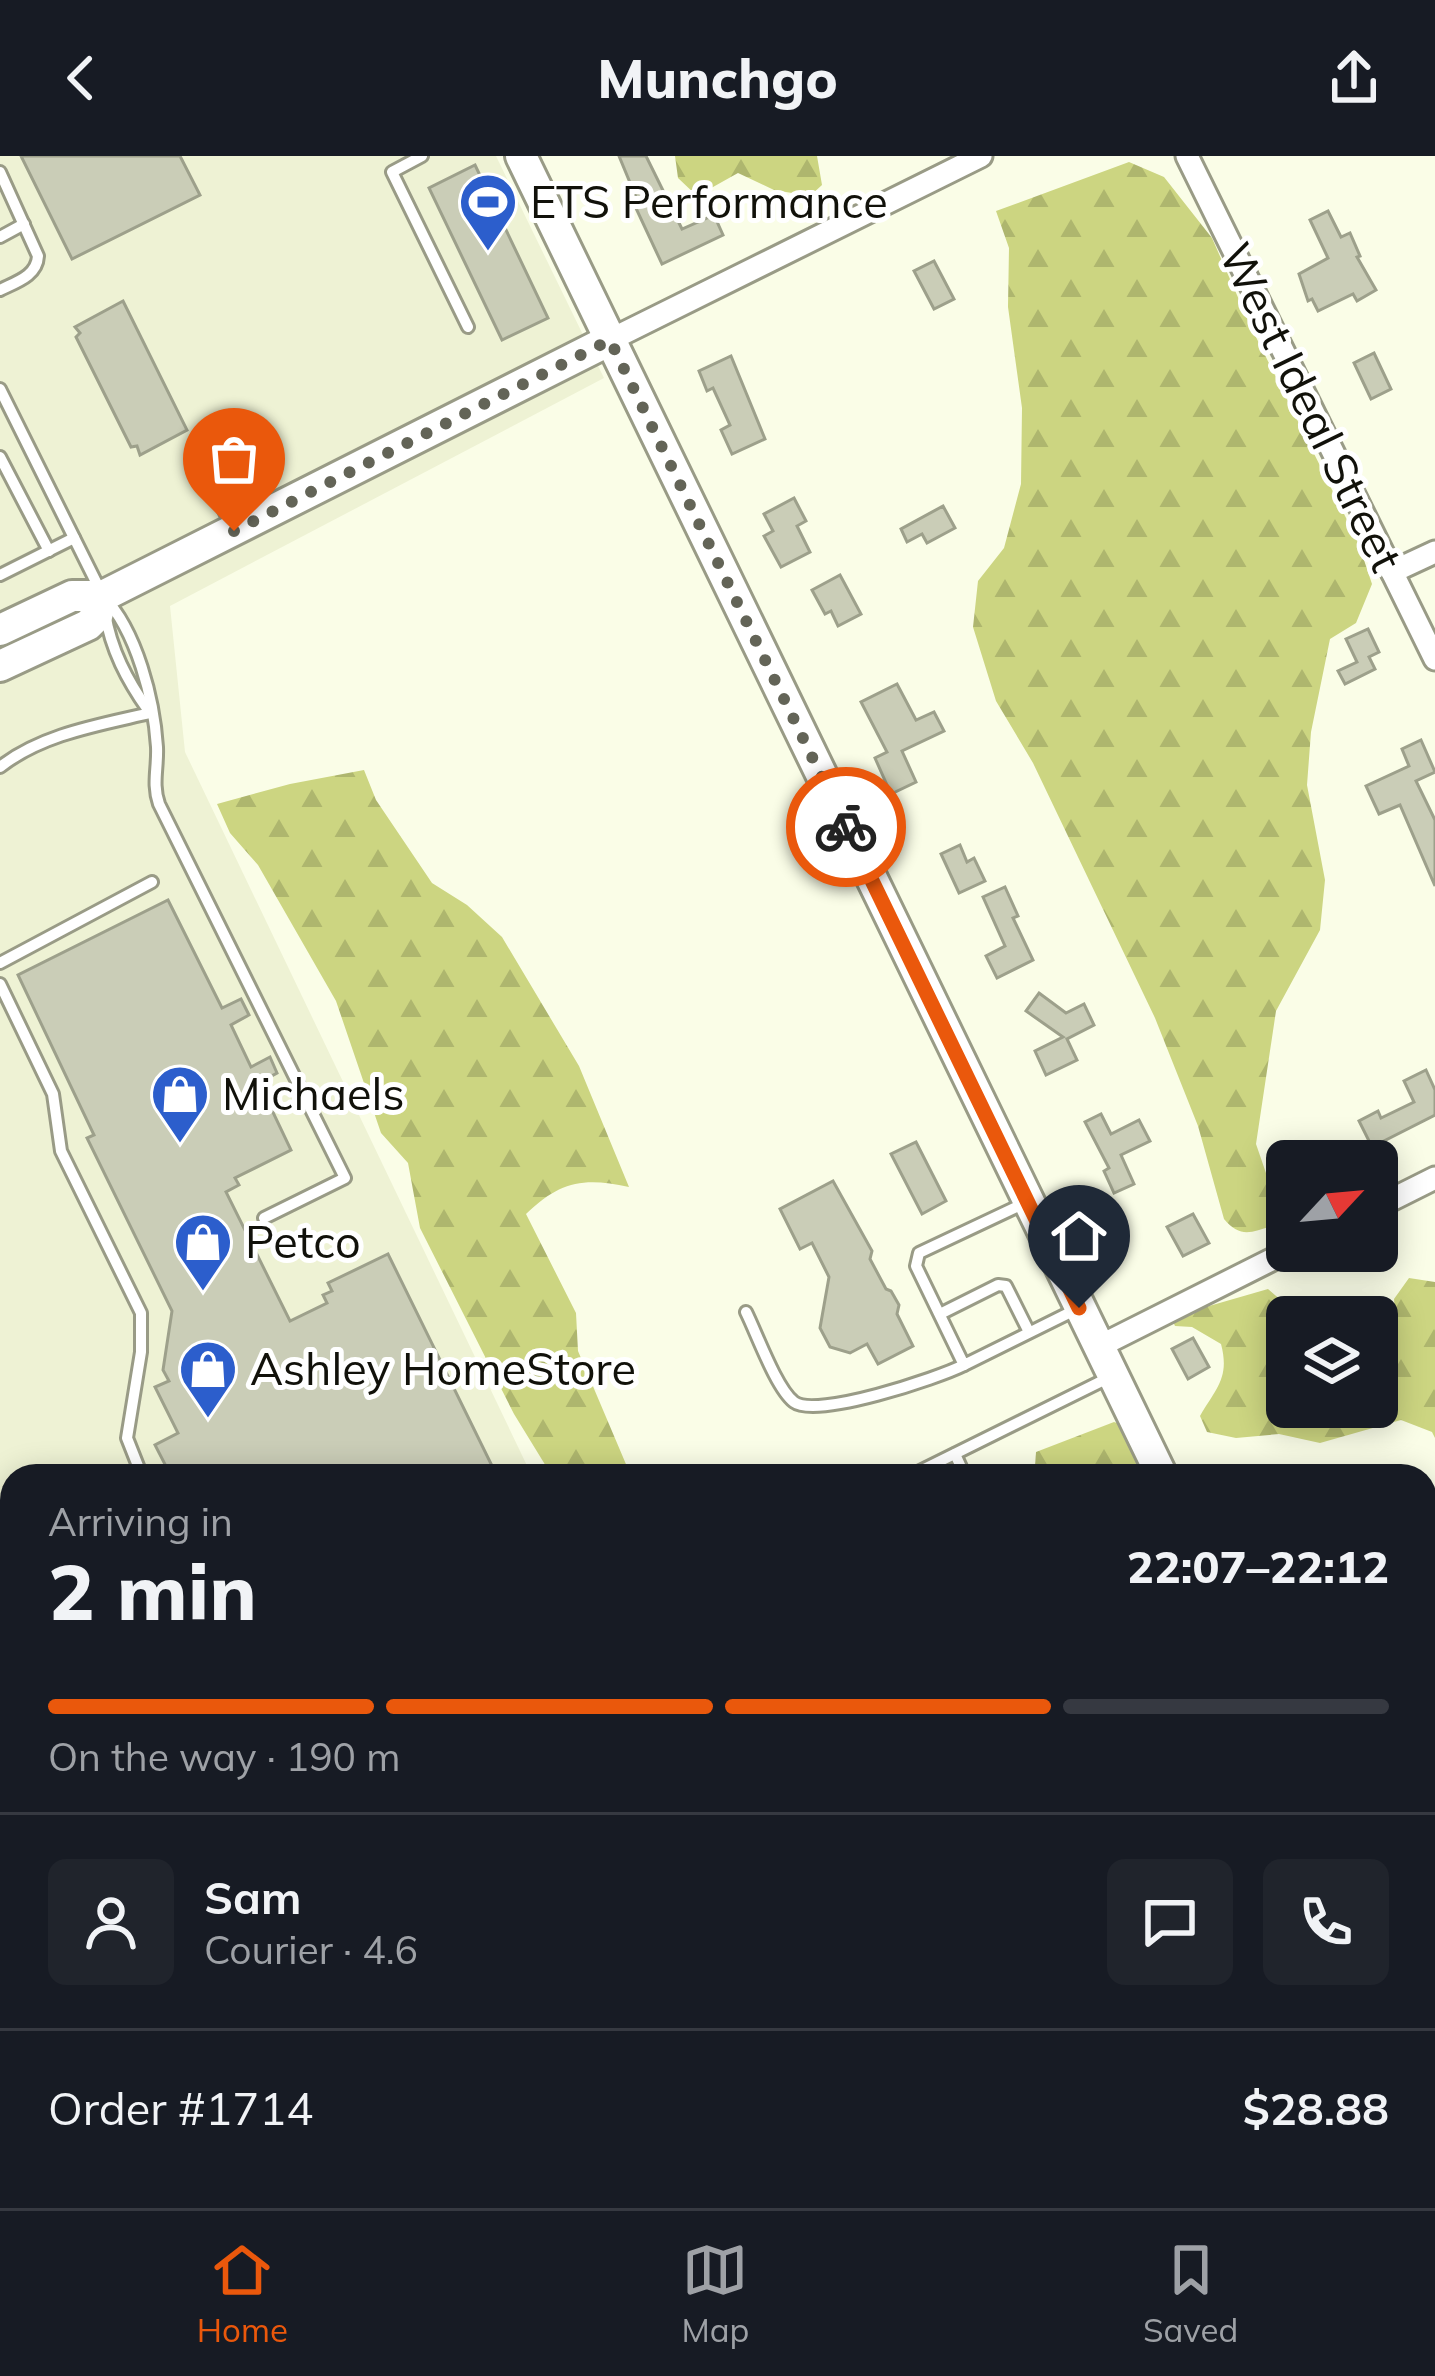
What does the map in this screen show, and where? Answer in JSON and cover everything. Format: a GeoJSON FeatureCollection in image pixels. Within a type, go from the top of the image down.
{"type":"FeatureCollection","features":[{"type":"Feature","properties":{"kind":"street"},"geometry":{"type":"LineString","coordinates":[[521,156],[1156,1464]]}},
{"type":"Feature","properties":{"kind":"street"},"geometry":{"type":"LineString","coordinates":[[0,630],[73,596],[104,596],[981,156]]}},
{"type":"Feature","properties":{"kind":"street","name":"West Ideal Street"},"geometry":{"type":"LineString","coordinates":[[1187,156],[1435,659]]}},
{"type":"Feature","properties":{"kind":"street"},"geometry":{"type":"LineString","coordinates":[[1392,572],[1435,552]]}},
{"type":"Feature","properties":{"kind":"street"},"geometry":{"type":"LineString","coordinates":[[0,666],[88,626],[104,596]]}},
{"type":"Feature","properties":{"kind":"street"},"geometry":{"type":"LineString","coordinates":[[1398,1196],[1435,1178]]}},
{"type":"Feature","properties":{"kind":"street"},"geometry":{"type":"LineString","coordinates":[[1098,1347],[1266,1263]]}},
{"type":"Feature","properties":{"kind":"lane"},"geometry":{"type":"LineString","coordinates":[[422,156],[392,172],[468,327]]}},
{"type":"Feature","properties":{"kind":"lane"},"geometry":{"type":"LineString","coordinates":[[0,290],[31,274],[38,265],[1,176]]}},
{"type":"Feature","properties":{"kind":"lane"},"geometry":{"type":"LineString","coordinates":[[0,238],[24,224]]}},
{"type":"Feature","properties":{"kind":"lane"},"geometry":{"type":"LineString","coordinates":[[0,388],[134,648],[157,746],[154,788],[159,804],[345,1178],[264,1218]]}},
{"type":"Feature","properties":{"kind":"lane"},"geometry":{"type":"LineString","coordinates":[[195,454],[234,531]]}},
{"type":"Feature","properties":{"kind":"lane"},"geometry":{"type":"LineString","coordinates":[[0,458],[49,551]]}},
{"type":"Feature","properties":{"kind":"lane"},"geometry":{"type":"LineString","coordinates":[[0,489],[21,500]]}},
{"type":"Feature","properties":{"kind":"lane"},"geometry":{"type":"LineString","coordinates":[[0,575],[74,538]]}},
{"type":"Feature","properties":{"kind":"lane"},"geometry":{"type":"LineString","coordinates":[[104,596],[116,654],[150,713]]}},
{"type":"Feature","properties":{"kind":"lane"},"geometry":{"type":"LineString","coordinates":[[0,767],[52,739],[150,713]]}},
{"type":"Feature","properties":{"kind":"lane"},"geometry":{"type":"LineString","coordinates":[[0,963],[152,882]]}},
{"type":"Feature","properties":{"kind":"lane"},"geometry":{"type":"LineString","coordinates":[[0,984],[53,1094],[62,1151],[141,1313],[144,1327],[127,1438],[137,1464]]}},
{"type":"Feature","properties":{"kind":"lane"},"geometry":{"type":"LineString","coordinates":[[964,1365],[916,1266],[919,1253],[1028,1201]]}},
{"type":"Feature","properties":{"kind":"lane"},"geometry":{"type":"LineString","coordinates":[[940,1314],[998,1285],[1006,1286],[1029,1332]]}},
{"type":"Feature","properties":{"kind":"lane"},"geometry":{"type":"LineString","coordinates":[[746,1312],[790,1400],[808,1408],[910,1386],[1079,1308]]}},
{"type":"Feature","properties":{"kind":"lane"},"geometry":{"type":"LineString","coordinates":[[935,1464],[1112,1375]]}},
{"type":"Feature","properties":{"kind":"lane"},"geometry":{"type":"LineString","coordinates":[[955,1454],[960,1464]]}},
{"type":"Feature","properties":{"kind":"shaded area"},"geometry":{"type":"Polygon","coordinates":[[[0,156],[496,156],[604,378],[170,606],[185,752],[526,1464],[0,1464],[0,156]]]}},
{"type":"Feature","properties":{"kind":"green space"},"geometry":{"type":"Polygon","coordinates":[[[675,156],[817,156],[822,185],[810,196],[774,190],[738,173],[697,196],[678,178],[675,156]]]}},
{"type":"Feature","properties":{"kind":"green space"},"geometry":{"type":"Polygon","coordinates":[[[1129,162],[1164,177],[1212,238],[1358,542],[1372,584],[1356,623],[1330,639],[1311,732],[1307,785],[1325,880],[1320,930],[1276,1011],[1256,1144],[1266,1173],[1266,1227],[1247,1232],[1224,1219],[1198,1126],[1155,1018],[1033,763],[996,701],[973,627],[978,581],[1004,548],[1021,484],[1022,408],[1008,307],[1009,248],[996,211],[1129,162]]]}},
{"type":"Feature","properties":{"kind":"green space"},"geometry":{"type":"Polygon","coordinates":[[[364,770],[376,800],[432,883],[467,905],[502,937],[579,1066],[629,1187],[573,1184],[550,1194],[526,1214],[576,1313],[578,1351],[626,1464],[545,1464],[514,1414],[420,1228],[408,1163],[381,1133],[336,1001],[258,865],[230,833],[217,804],[364,770]]]}},
{"type":"Feature","properties":{"kind":"green space"},"geometry":{"type":"Polygon","coordinates":[[[1409,1278],[1435,1282],[1435,1438],[1432,1432],[1398,1421],[1396,1296],[1409,1278]]]}},
{"type":"Feature","properties":{"kind":"green space"},"geometry":{"type":"Polygon","coordinates":[[[1268,1289],[1276,1296],[1266,1296],[1266,1428],[1373,1428],[1320,1443],[1279,1434],[1236,1438],[1207,1432],[1200,1416],[1223,1374],[1221,1344],[1192,1327],[1175,1326],[1171,1317],[1268,1289]]]}},
{"type":"Feature","properties":{"kind":"green space"},"geometry":{"type":"Polygon","coordinates":[[[1114,1422],[1126,1426],[1145,1464],[1035,1464],[1036,1452],[1114,1422]]]}},
{"type":"Feature","properties":{"kind":"building"},"geometry":{"type":"Polygon","coordinates":[[[21,156],[180,156],[200,195],[72,259],[21,156]]]}},
{"type":"Feature","properties":{"kind":"building"},"geometry":{"type":"Polygon","coordinates":[[[619,156],[646,156],[682,229],[714,215],[723,235],[662,264],[634,204],[638,202],[619,156]]]}},
{"type":"Feature","properties":{"kind":"building","name":"ETS Performance"},"geometry":{"type":"Polygon","coordinates":[[[475,165],[548,318],[502,340],[429,188],[475,165]]]}},
{"type":"Feature","properties":{"kind":"building"},"geometry":{"type":"Polygon","coordinates":[[[1328,211],[1341,237],[1350,233],[1376,290],[1357,301],[1353,294],[1318,311],[1312,299],[1308,301],[1299,274],[1328,258],[1310,220],[1328,211]]]}},
{"type":"Feature","properties":{"kind":"building"},"geometry":{"type":"Polygon","coordinates":[[[934,261],[954,299],[934,309],[914,271],[934,261]]]}},
{"type":"Feature","properties":{"kind":"building"},"geometry":{"type":"Polygon","coordinates":[[[123,301],[187,430],[140,455],[137,446],[131,447],[76,337],[80,333],[75,327],[123,301]]]}},
{"type":"Feature","properties":{"kind":"building"},"geometry":{"type":"Polygon","coordinates":[[[1374,353],[1391,389],[1371,399],[1354,363],[1374,353]]]}},
{"type":"Feature","properties":{"kind":"building"},"geometry":{"type":"Polygon","coordinates":[[[731,356],[765,439],[732,454],[721,430],[730,425],[713,388],[707,391],[699,371],[731,356]]]}},
{"type":"Feature","properties":{"kind":"building"},"geometry":{"type":"Polygon","coordinates":[[[794,498],[806,521],[797,526],[810,552],[781,567],[764,536],[773,531],[764,514],[794,498]]]}},
{"type":"Feature","properties":{"kind":"building"},"geometry":{"type":"Polygon","coordinates":[[[943,506],[955,528],[927,543],[922,534],[907,542],[901,529],[943,506]]]}},
{"type":"Feature","properties":{"kind":"building"},"geometry":{"type":"Polygon","coordinates":[[[840,575],[861,614],[838,626],[812,590],[840,575]]]}},
{"type":"Feature","properties":{"kind":"building"},"geometry":{"type":"Polygon","coordinates":[[[1368,629],[1379,652],[1369,657],[1375,669],[1345,684],[1338,671],[1357,662],[1346,639],[1368,629]]]}},
{"type":"Feature","properties":{"kind":"building"},"geometry":{"type":"Polygon","coordinates":[[[897,684],[916,720],[934,712],[944,731],[902,751],[916,782],[891,794],[875,758],[887,752],[861,702],[897,684]]]}},
{"type":"Feature","properties":{"kind":"building"},"geometry":{"type":"Polygon","coordinates":[[[1421,740],[1435,772],[1416,781],[1435,820],[1435,886],[1400,805],[1379,814],[1366,786],[1409,766],[1402,749],[1421,740]]]}},
{"type":"Feature","properties":{"kind":"building"},"geometry":{"type":"Polygon","coordinates":[[[960,845],[967,862],[974,858],[985,881],[959,893],[941,854],[960,845]]]}},
{"type":"Feature","properties":{"kind":"building"},"geometry":{"type":"Polygon","coordinates":[[[1005,887],[1018,916],[1013,918],[1033,960],[997,978],[986,956],[1005,946],[983,897],[1005,887]]]}},
{"type":"Feature","properties":{"kind":"building"},"geometry":{"type":"Polygon","coordinates":[[[168,900],[222,1008],[241,999],[249,1015],[231,1025],[251,1067],[270,1057],[277,1073],[259,1083],[291,1150],[235,1178],[239,1185],[226,1192],[290,1321],[327,1303],[323,1295],[332,1291],[328,1283],[388,1254],[491,1464],[165,1464],[155,1445],[178,1433],[155,1387],[169,1381],[163,1370],[172,1311],[87,1138],[94,1135],[18,975],[168,900]]]}},
{"type":"Feature","properties":{"kind":"building"},"geometry":{"type":"Polygon","coordinates":[[[1039,993],[1066,1013],[1084,1004],[1094,1025],[1067,1039],[1077,1060],[1046,1075],[1035,1051],[1063,1037],[1026,1011],[1039,993]]]}},
{"type":"Feature","properties":{"kind":"building"},"geometry":{"type":"Polygon","coordinates":[[[1426,1070],[1435,1090],[1435,1115],[1386,1140],[1368,1140],[1359,1121],[1378,1111],[1381,1118],[1414,1102],[1404,1081],[1426,1070]]]}},
{"type":"Feature","properties":{"kind":"building"},"geometry":{"type":"Polygon","coordinates":[[[1101,1114],[1111,1134],[1139,1120],[1150,1141],[1121,1155],[1134,1184],[1114,1193],[1104,1171],[1109,1168],[1085,1122],[1101,1114]]]}},
{"type":"Feature","properties":{"kind":"building"},"geometry":{"type":"Polygon","coordinates":[[[916,1142],[946,1201],[922,1214],[891,1154],[916,1142]]]}},
{"type":"Feature","properties":{"kind":"building"},"geometry":{"type":"Polygon","coordinates":[[[833,1181],[872,1251],[870,1259],[899,1305],[897,1314],[913,1346],[878,1364],[867,1344],[850,1353],[830,1347],[820,1328],[829,1277],[812,1243],[800,1249],[780,1209],[833,1181]]]}},
{"type":"Feature","properties":{"kind":"building"},"geometry":{"type":"Polygon","coordinates":[[[1193,1214],[1209,1243],[1183,1256],[1167,1227],[1193,1214]]]}},
{"type":"Feature","properties":{"kind":"building"},"geometry":{"type":"Polygon","coordinates":[[[1193,1338],[1209,1367],[1188,1379],[1172,1349],[1193,1338]]]}},
{"type":"Feature","properties":{"kind":"way so far"},"geometry":{"type":"LineString","coordinates":[[234,531],[610,340],[846,827]]}},
{"type":"Feature","properties":{"kind":"place","name":"ETS Performance"},"geometry":{"type":"Point","coordinates":[488,253]}},
{"type":"Feature","properties":{"kind":"place","name":"Michaels"},"geometry":{"type":"Point","coordinates":[180,1145]}},
{"type":"Feature","properties":{"kind":"place","name":"Petco"},"geometry":{"type":"Point","coordinates":[203,1293]}},
{"type":"Feature","properties":{"kind":"place","name":"Ashley HomeStore"},"geometry":{"type":"Point","coordinates":[208,1420]}},
{"type":"Feature","properties":{"kind":"route"},"geometry":{"type":"LineString","coordinates":[[846,827],[1079,1308]]}}]}
